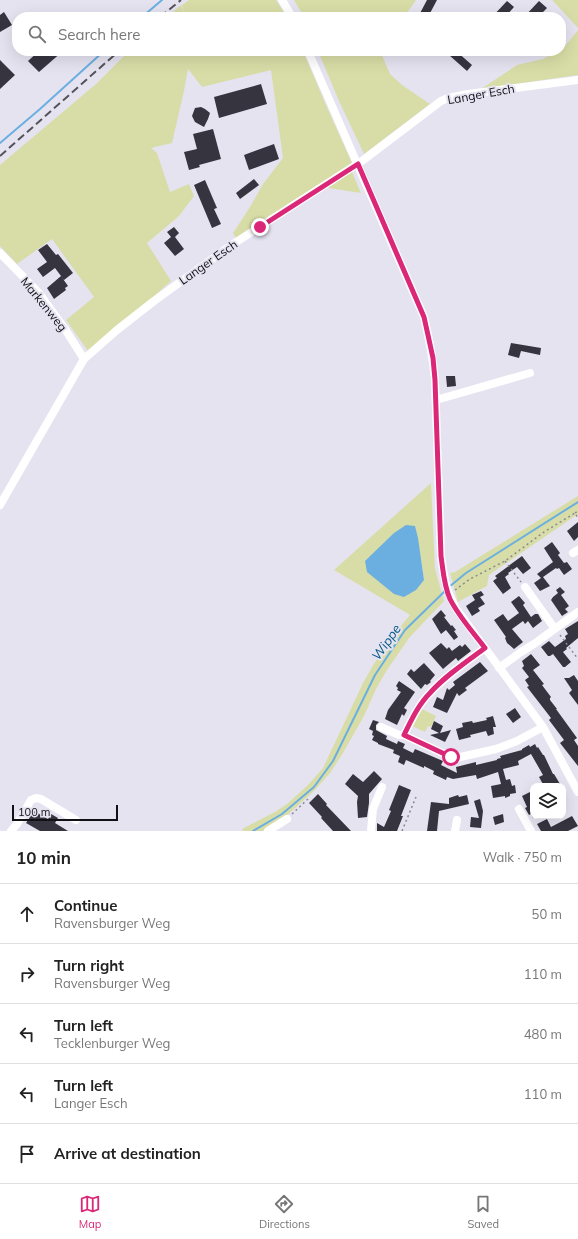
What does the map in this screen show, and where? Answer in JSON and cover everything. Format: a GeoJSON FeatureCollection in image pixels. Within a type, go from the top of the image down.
{"type":"FeatureCollection","features":[{"type":"Feature","properties":{"kind":"street"},"geometry":{"type":"LineString","coordinates":[[282,0],[289,12]]}},
{"type":"Feature","properties":{"kind":"street"},"geometry":{"type":"LineString","coordinates":[[310,56],[424,317],[433,358],[436,400],[441,556],[444,578],[457,610],[543,727],[578,792]]}},
{"type":"Feature","properties":{"kind":"street","name":"Langer Esch"},"geometry":{"type":"LineString","coordinates":[[0,505],[84,359],[142,310],[230,246],[358,164],[441,101],[468,94],[578,80]]}},
{"type":"Feature","properties":{"kind":"street","name":"Markenweg"},"geometry":{"type":"LineString","coordinates":[[0,253],[39,293],[66,329],[84,359]]}},
{"type":"Feature","properties":{"kind":"street"},"geometry":{"type":"LineString","coordinates":[[436,400],[530,373]]}},
{"type":"Feature","properties":{"kind":"street"},"geometry":{"type":"LineString","coordinates":[[525,587],[555,629]]}},
{"type":"Feature","properties":{"kind":"street"},"geometry":{"type":"LineString","coordinates":[[499,668],[578,612]]}},
{"type":"Feature","properties":{"kind":"street"},"geometry":{"type":"LineString","coordinates":[[404,735],[414,714],[429,693],[444,679],[485,648]]}},
{"type":"Feature","properties":{"kind":"street"},"geometry":{"type":"LineString","coordinates":[[381,727],[399,735],[404,735],[456,758],[496,749],[517,741],[543,727]]}},
{"type":"Feature","properties":{"kind":"street"},"geometry":{"type":"LineString","coordinates":[[371,831],[373,809],[382,787]]}},
{"type":"Feature","properties":{"kind":"street"},"geometry":{"type":"LineString","coordinates":[[14,828],[31,800],[36,798],[76,820]]}},
{"type":"Feature","properties":{"kind":"street"},"geometry":{"type":"LineString","coordinates":[[519,809],[531,831]]}},
{"type":"Feature","properties":{"kind":"street"},"geometry":{"type":"LineString","coordinates":[[268,831],[287,819]]}},
{"type":"Feature","properties":{"kind":"street"},"geometry":{"type":"LineString","coordinates":[[455,831],[457,820]]}},
{"type":"Feature","properties":{"kind":"path"},"geometry":{"type":"LineString","coordinates":[[451,595],[470,580],[505,561],[544,532],[578,511]]}},
{"type":"Feature","properties":{"kind":"path"},"geometry":{"type":"LineString","coordinates":[[575,513],[578,518]]}},
{"type":"Feature","properties":{"kind":"path"},"geometry":{"type":"LineString","coordinates":[[505,561],[525,587]]}},
{"type":"Feature","properties":{"kind":"path"},"geometry":{"type":"LineString","coordinates":[[555,629],[578,659]]}},
{"type":"Feature","properties":{"kind":"path"},"geometry":{"type":"LineString","coordinates":[[402,831],[416,797]]}},
{"type":"Feature","properties":{"kind":"path"},"geometry":{"type":"LineString","coordinates":[[287,819],[309,798]]}},
{"type":"Feature","properties":{"kind":"green space"},"geometry":{"type":"Polygon","coordinates":[[[189,0],[276,0],[284,12],[184,12],[182,5],[189,0]]]}},
{"type":"Feature","properties":{"kind":"green space"},"geometry":{"type":"Polygon","coordinates":[[[294,0],[416,0],[408,12],[301,12],[294,0]]]}},
{"type":"Feature","properties":{"kind":"green space"},"geometry":{"type":"Polygon","coordinates":[[[552,0],[578,0],[578,28],[566,15],[566,12],[563,12],[552,0]]]}},
{"type":"Feature","properties":{"kind":"green space"},"geometry":{"type":"Polygon","coordinates":[[[181,5],[183,12],[173,12],[181,5]]]}},
{"type":"Feature","properties":{"kind":"green space"},"geometry":{"type":"Polygon","coordinates":[[[578,30],[578,75],[481,89],[517,65],[543,59],[549,56],[566,56],[566,45],[578,30]]]}},
{"type":"Feature","properties":{"kind":"green space"},"geometry":{"type":"Polygon","coordinates":[[[124,56],[181,56],[183,60],[182,56],[305,56],[352,163],[236,238],[233,233],[263,184],[283,158],[271,70],[202,87],[188,69],[172,143],[151,148],[157,153],[170,192],[189,184],[194,196],[179,216],[147,243],[171,281],[88,351],[66,320],[94,297],[52,239],[17,264],[0,246],[0,165],[96,84],[124,56]]]}},
{"type":"Feature","properties":{"kind":"green space"},"geometry":{"type":"Polygon","coordinates":[[[320,56],[382,56],[390,74],[402,85],[430,104],[364,154],[320,56]]]}},
{"type":"Feature","properties":{"kind":"green space"},"geometry":{"type":"Polygon","coordinates":[[[352,172],[361,193],[328,188],[352,172]]]}},
{"type":"Feature","properties":{"kind":"green space"},"geometry":{"type":"Polygon","coordinates":[[[431,483],[435,568],[444,601],[409,638],[387,670],[376,689],[364,716],[330,773],[314,791],[284,818],[263,831],[243,831],[242,829],[287,804],[308,785],[323,768],[363,683],[375,662],[395,633],[410,615],[334,570],[431,483]],[[421,559],[405,597],[424,580],[421,559]]]}},
{"type":"Feature","properties":{"kind":"green space"},"geometry":{"type":"Polygon","coordinates":[[[578,496],[578,514],[489,575],[487,586],[458,602],[450,573],[455,572],[578,496]]]}},
{"type":"Feature","properties":{"kind":"green space"},"geometry":{"type":"Polygon","coordinates":[[[422,709],[436,716],[431,727],[428,726],[425,732],[412,726],[422,709]]]}},
{"type":"Feature","properties":{"kind":"water"},"geometry":{"type":"Polygon","coordinates":[[[406,525],[415,526],[424,580],[416,590],[404,597],[394,594],[367,572],[365,561],[394,533],[406,525]]]}},
{"type":"Feature","properties":{"kind":"building"},"geometry":{"type":"Polygon","coordinates":[[[427,0],[437,0],[431,12],[421,12],[427,0]]]}},
{"type":"Feature","properties":{"kind":"building"},"geometry":{"type":"Polygon","coordinates":[[[507,1],[514,7],[510,12],[497,12],[507,1]]]}},
{"type":"Feature","properties":{"kind":"building"},"geometry":{"type":"Polygon","coordinates":[[[539,1],[547,8],[543,12],[529,12],[539,1]]]}},
{"type":"Feature","properties":{"kind":"building"},"geometry":{"type":"Polygon","coordinates":[[[4,12],[12,25],[0,32],[0,15],[4,12]]]}},
{"type":"Feature","properties":{"kind":"building"},"geometry":{"type":"Polygon","coordinates":[[[34,56],[57,56],[39,72],[28,61],[34,56]]]}},
{"type":"Feature","properties":{"kind":"building"},"geometry":{"type":"Polygon","coordinates":[[[450,56],[462,56],[472,65],[467,71],[450,56]]]}},
{"type":"Feature","properties":{"kind":"building"},"geometry":{"type":"Polygon","coordinates":[[[0,60],[15,75],[0,89],[0,60]]]}},
{"type":"Feature","properties":{"kind":"building"},"geometry":{"type":"Polygon","coordinates":[[[261,84],[267,104],[219,118],[214,97],[261,84]]]}},
{"type":"Feature","properties":{"kind":"building"},"geometry":{"type":"Polygon","coordinates":[[[201,107],[210,113],[204,127],[195,122],[192,116],[195,108],[201,107]]]}},
{"type":"Feature","properties":{"kind":"building"},"geometry":{"type":"Polygon","coordinates":[[[213,129],[221,159],[199,165],[200,167],[189,170],[184,152],[197,149],[193,134],[213,129]]]}},
{"type":"Feature","properties":{"kind":"building"},"geometry":{"type":"Polygon","coordinates":[[[274,144],[279,159],[249,170],[244,155],[274,144]]]}},
{"type":"Feature","properties":{"kind":"building"},"geometry":{"type":"Polygon","coordinates":[[[254,179],[259,185],[240,199],[236,193],[254,179]]]}},
{"type":"Feature","properties":{"kind":"building"},"geometry":{"type":"Polygon","coordinates":[[[205,180],[217,208],[214,209],[221,224],[212,228],[194,185],[205,180]]]}},
{"type":"Feature","properties":{"kind":"building"},"geometry":{"type":"Polygon","coordinates":[[[174,227],[179,233],[175,237],[184,249],[175,256],[164,243],[171,237],[167,232],[174,227]]]}},
{"type":"Feature","properties":{"kind":"building"},"geometry":{"type":"Polygon","coordinates":[[[47,244],[56,255],[58,254],[73,273],[64,280],[55,268],[43,277],[37,269],[47,262],[38,250],[47,244]]]}},
{"type":"Feature","properties":{"kind":"building"},"geometry":{"type":"Polygon","coordinates":[[[61,276],[68,286],[65,288],[66,290],[54,299],[47,288],[61,276]]]}},
{"type":"Feature","properties":{"kind":"building"},"geometry":{"type":"Polygon","coordinates":[[[511,343],[541,348],[540,355],[521,351],[519,358],[508,355],[511,343]]]}},
{"type":"Feature","properties":{"kind":"building"},"geometry":{"type":"Polygon","coordinates":[[[446,376],[455,376],[456,386],[447,387],[446,376]]]}},
{"type":"Feature","properties":{"kind":"building"},"geometry":{"type":"Polygon","coordinates":[[[578,522],[578,537],[574,541],[567,531],[578,522]]]}},
{"type":"Feature","properties":{"kind":"building"},"geometry":{"type":"Polygon","coordinates":[[[552,542],[560,553],[558,555],[564,563],[567,562],[572,569],[564,575],[559,568],[556,568],[543,577],[550,586],[540,591],[534,583],[541,578],[537,574],[553,562],[544,548],[552,542]]]}},
{"type":"Feature","properties":{"kind":"building"},"geometry":{"type":"Polygon","coordinates":[[[522,556],[531,568],[523,574],[517,567],[508,573],[509,574],[505,577],[511,588],[503,594],[493,581],[497,578],[495,576],[522,556]]]}},
{"type":"Feature","properties":{"kind":"building"},"geometry":{"type":"Polygon","coordinates":[[[560,587],[565,592],[561,595],[569,606],[565,609],[568,612],[562,616],[551,600],[558,593],[556,590],[560,587]]]}},
{"type":"Feature","properties":{"kind":"building"},"geometry":{"type":"Polygon","coordinates":[[[481,591],[484,595],[480,597],[485,604],[478,608],[480,611],[472,616],[466,606],[475,600],[472,595],[481,591]]]}},
{"type":"Feature","properties":{"kind":"building"},"geometry":{"type":"Polygon","coordinates":[[[519,596],[525,603],[523,605],[531,617],[538,614],[542,621],[533,628],[528,621],[525,624],[523,621],[512,629],[523,642],[514,649],[507,643],[506,637],[494,620],[503,614],[508,621],[519,613],[511,602],[519,596]]]}},
{"type":"Feature","properties":{"kind":"building"},"geometry":{"type":"Polygon","coordinates":[[[441,610],[446,616],[444,617],[456,630],[454,631],[458,637],[454,640],[446,630],[441,634],[432,619],[441,610]]]}},
{"type":"Feature","properties":{"kind":"building"},"geometry":{"type":"Polygon","coordinates":[[[578,621],[578,638],[563,652],[571,662],[563,667],[553,654],[548,656],[541,647],[549,641],[555,647],[566,639],[565,636],[568,634],[565,629],[578,621]]]}},
{"type":"Feature","properties":{"kind":"building"},"geometry":{"type":"Polygon","coordinates":[[[441,643],[447,649],[449,647],[452,651],[460,645],[462,647],[465,644],[471,651],[458,661],[456,658],[443,669],[429,653],[441,643]]]}},
{"type":"Feature","properties":{"kind":"building"},"geometry":{"type":"Polygon","coordinates":[[[531,654],[540,665],[533,670],[544,684],[542,685],[551,697],[550,700],[577,738],[574,740],[578,746],[578,766],[560,743],[564,740],[549,720],[551,718],[527,687],[529,686],[525,680],[529,677],[522,668],[524,666],[522,661],[531,654]]]}},
{"type":"Feature","properties":{"kind":"building"},"geometry":{"type":"Polygon","coordinates":[[[480,662],[488,671],[465,688],[467,690],[459,696],[457,693],[447,713],[433,707],[437,697],[443,700],[447,688],[449,690],[455,685],[453,682],[480,662]]]}},
{"type":"Feature","properties":{"kind":"building"},"geometry":{"type":"Polygon","coordinates":[[[424,663],[435,675],[430,681],[431,682],[427,685],[425,684],[421,689],[407,674],[411,669],[414,672],[424,663]]]}},
{"type":"Feature","properties":{"kind":"building"},"geometry":{"type":"Polygon","coordinates":[[[574,675],[578,681],[578,705],[569,693],[572,690],[564,678],[569,678],[574,675]]]}},
{"type":"Feature","properties":{"kind":"building"},"geometry":{"type":"Polygon","coordinates":[[[399,681],[415,692],[404,708],[407,710],[404,716],[402,714],[397,725],[385,719],[388,710],[401,692],[397,690],[398,688],[396,686],[399,681]]]}},
{"type":"Feature","properties":{"kind":"building"},"geometry":{"type":"Polygon","coordinates":[[[515,708],[521,717],[513,723],[506,714],[515,708]]]}},
{"type":"Feature","properties":{"kind":"building"},"geometry":{"type":"Polygon","coordinates":[[[493,716],[496,727],[493,727],[494,734],[488,736],[486,731],[470,735],[471,737],[459,740],[456,729],[463,727],[462,723],[472,721],[473,723],[487,720],[486,718],[493,716]]]}},
{"type":"Feature","properties":{"kind":"building"},"geometry":{"type":"Polygon","coordinates":[[[373,720],[379,722],[376,725],[376,730],[387,736],[386,739],[397,744],[398,741],[405,744],[403,748],[413,753],[415,749],[443,761],[441,765],[457,773],[456,767],[476,762],[476,765],[497,760],[501,758],[500,756],[522,750],[529,745],[530,747],[535,744],[544,755],[553,774],[559,783],[542,783],[539,777],[543,775],[531,754],[518,761],[519,765],[503,769],[506,780],[510,779],[512,786],[515,785],[516,793],[510,794],[510,796],[505,798],[505,796],[493,798],[491,786],[501,784],[498,772],[477,779],[476,775],[453,779],[447,777],[446,780],[433,774],[434,771],[424,766],[424,768],[406,760],[404,765],[398,762],[400,756],[393,753],[394,750],[372,740],[374,736],[372,735],[373,731],[369,729],[373,720]]]}},
{"type":"Feature","properties":{"kind":"building"},"geometry":{"type":"Polygon","coordinates":[[[434,721],[443,726],[440,733],[451,730],[445,742],[430,735],[439,733],[431,729],[434,721]]]}},
{"type":"Feature","properties":{"kind":"building"},"geometry":{"type":"Polygon","coordinates":[[[374,771],[382,779],[369,794],[367,817],[358,818],[358,796],[345,784],[353,774],[363,782],[374,771]]]}},
{"type":"Feature","properties":{"kind":"building"},"geometry":{"type":"Polygon","coordinates":[[[399,785],[411,790],[397,831],[377,831],[377,823],[384,827],[391,811],[389,810],[399,785]]]}},
{"type":"Feature","properties":{"kind":"building"},"geometry":{"type":"Polygon","coordinates":[[[530,792],[529,815],[525,808],[527,807],[522,796],[530,792]]]}},
{"type":"Feature","properties":{"kind":"building"},"geometry":{"type":"Polygon","coordinates":[[[318,794],[327,804],[326,805],[351,831],[333,831],[321,818],[322,817],[309,803],[318,794]]]}},
{"type":"Feature","properties":{"kind":"building"},"geometry":{"type":"Polygon","coordinates":[[[458,795],[459,797],[467,795],[469,804],[439,811],[437,831],[427,831],[431,802],[449,804],[449,798],[458,795]]]}},
{"type":"Feature","properties":{"kind":"building"},"geometry":{"type":"Polygon","coordinates":[[[480,799],[483,811],[481,828],[470,827],[471,817],[479,818],[474,801],[480,799]]]}},
{"type":"Feature","properties":{"kind":"building"},"geometry":{"type":"Polygon","coordinates":[[[34,811],[48,819],[51,814],[58,818],[55,823],[68,831],[40,831],[26,823],[34,811]]]}},
{"type":"Feature","properties":{"kind":"building"},"geometry":{"type":"Polygon","coordinates":[[[503,814],[504,822],[495,825],[493,817],[503,814]]]}},
{"type":"Feature","properties":{"kind":"building"},"geometry":{"type":"Polygon","coordinates":[[[572,816],[578,826],[568,831],[541,831],[537,824],[547,819],[551,827],[572,816]]]}},
{"type":"Feature","properties":{"kind":"waterway"},"geometry":{"type":"LineString","coordinates":[[148,12],[162,0]]}},
{"type":"Feature","properties":{"kind":"waterway"},"geometry":{"type":"LineString","coordinates":[[0,143],[98,56]]}},
{"type":"Feature","properties":{"kind":"waterway","name":"Wippe"},"geometry":{"type":"LineString","coordinates":[[449,587],[466,573],[578,502]]}},
{"type":"Feature","properties":{"kind":"waterway","name":"Wippe"},"geometry":{"type":"LineString","coordinates":[[253,831],[282,814],[314,787],[333,761],[375,675],[405,630],[446,590]]}},
{"type":"Feature","properties":{"kind":"railway"},"geometry":{"type":"LineString","coordinates":[[166,12],[181,0]]}},
{"type":"Feature","properties":{"kind":"railway"},"geometry":{"type":"LineString","coordinates":[[0,156],[113,56]]}},
{"type":"Feature","properties":{"kind":"route"},"geometry":{"type":"LineString","coordinates":[[260,227],[358,164],[424,317],[429,335],[435,380],[441,556],[444,578],[450,598],[457,610],[485,648],[444,679],[429,693],[414,714],[404,735],[451,757]]}}]}
